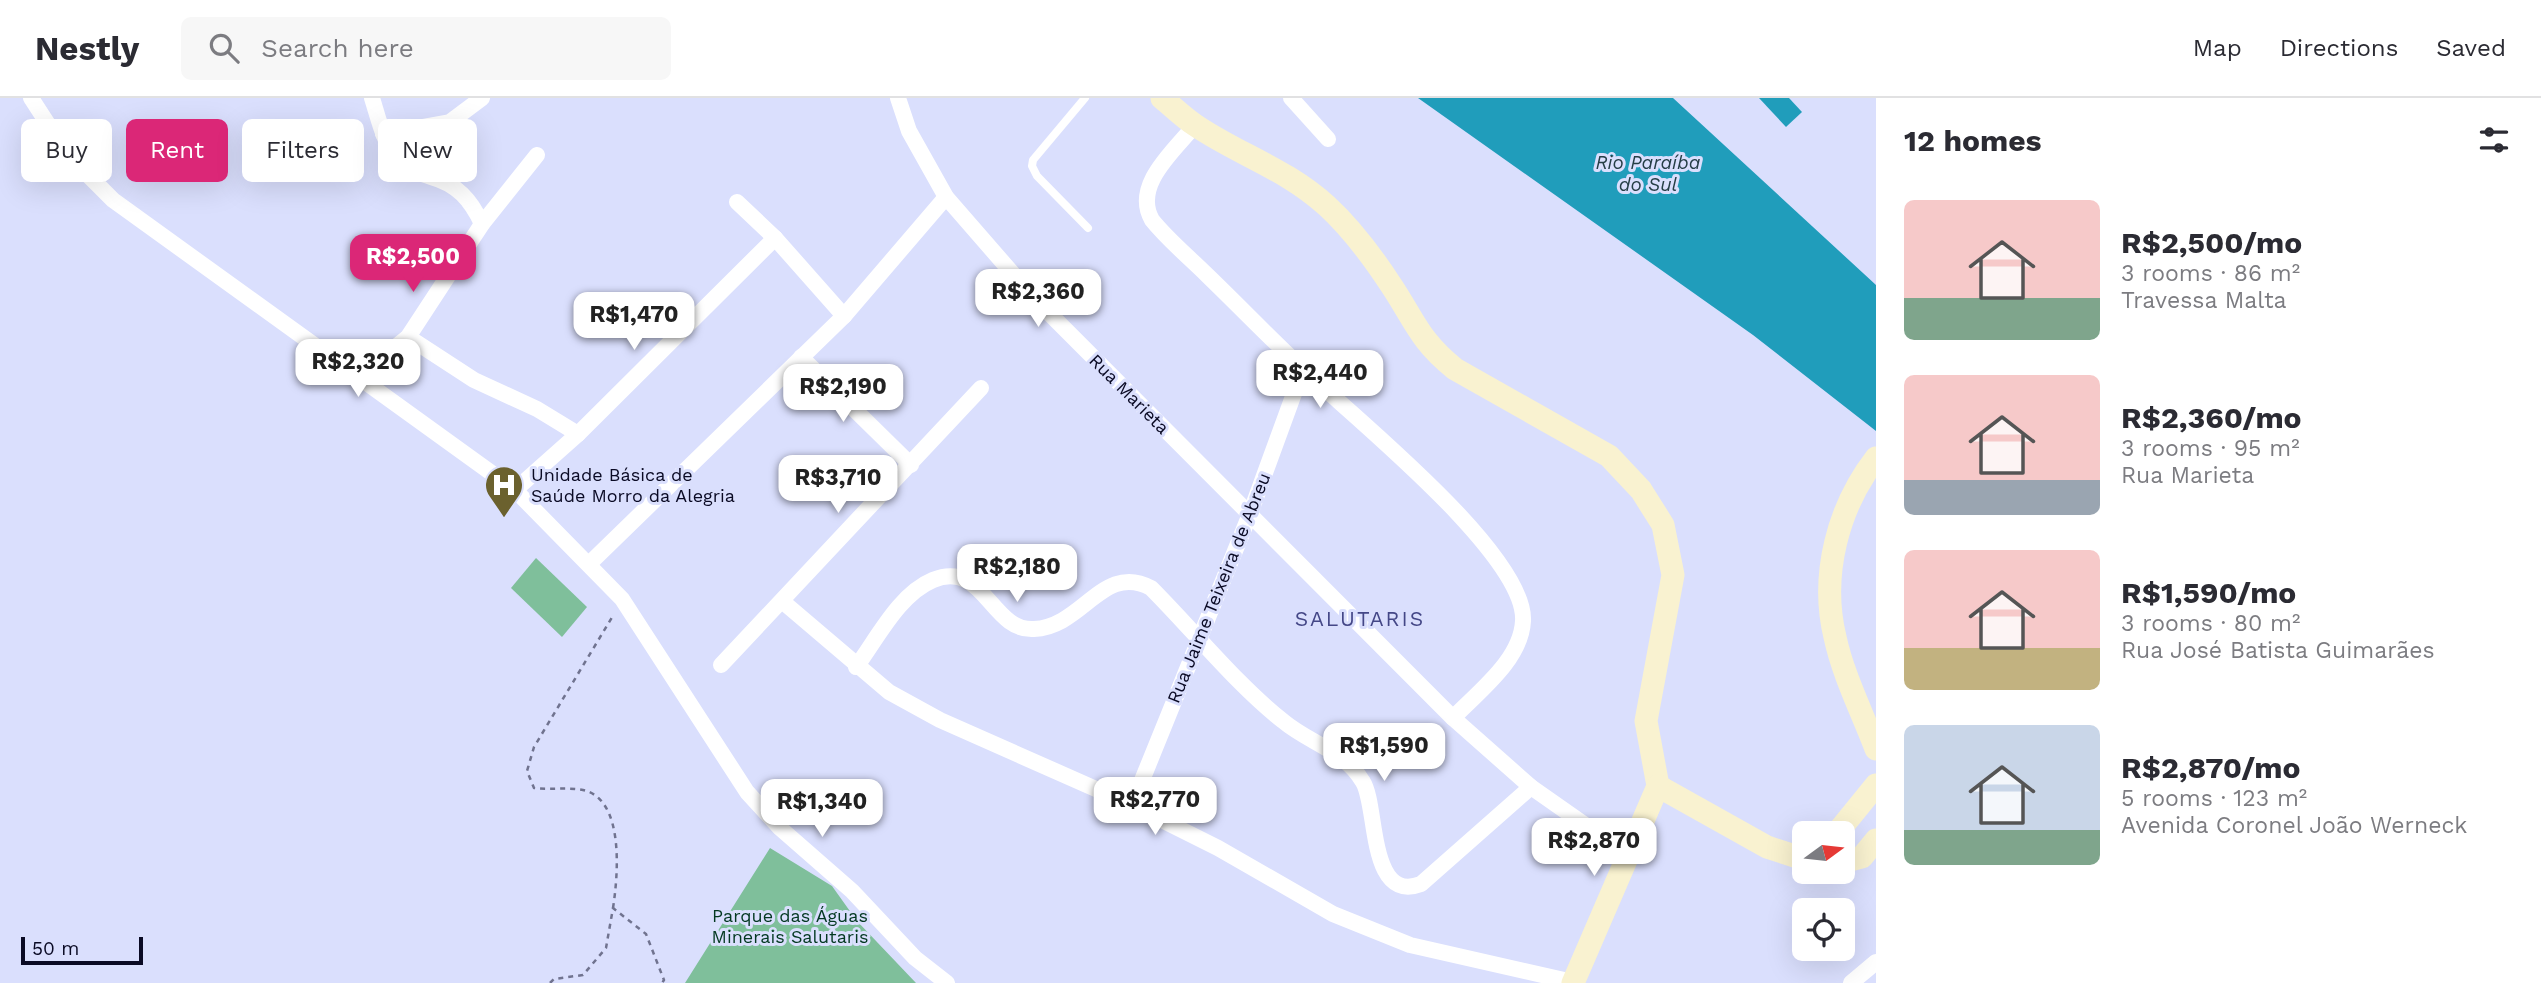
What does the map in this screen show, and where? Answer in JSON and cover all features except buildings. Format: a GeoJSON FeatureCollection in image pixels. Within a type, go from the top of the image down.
{"type":"FeatureCollection","features":[{"type":"Feature","properties":{"kind":"main road"},"geometry":{"type":"LineString","coordinates":[[1162,98],[1195,125],[1291,177],[1326,206],[1359,240],[1390,283],[1420,337],[1437,355],[1455,369],[1609,456],[1653,506],[1663,525],[1673,575],[1646,720],[1658,786],[1573,982]]}},
{"type":"Feature","properties":{"kind":"main road"},"geometry":{"type":"LineString","coordinates":[[1876,458],[1839,525],[1829,607],[1844,667],[1876,749]]}},
{"type":"Feature","properties":{"kind":"main road"},"geometry":{"type":"LineString","coordinates":[[1847,821],[1876,785]]}},
{"type":"Feature","properties":{"kind":"main road"},"geometry":{"type":"LineString","coordinates":[[1658,786],[1767,847],[1792,855]]}},
{"type":"Feature","properties":{"kind":"main road"},"geometry":{"type":"LineString","coordinates":[[1855,859],[1862,857],[1875,845]]}},
{"type":"Feature","properties":{"kind":"street"},"geometry":{"type":"LineString","coordinates":[[31,98],[68,155],[105,193],[515,490],[622,599],[747,792],[780,828],[852,891],[915,958],[947,983]]}},
{"type":"Feature","properties":{"kind":"street"},"geometry":{"type":"LineString","coordinates":[[372,98],[378,119]]}},
{"type":"Feature","properties":{"kind":"street"},"geometry":{"type":"LineString","coordinates":[[454,119],[482,98]]}},
{"type":"Feature","properties":{"kind":"street","name":"Rua Marieta"},"geometry":{"type":"LineString","coordinates":[[898,98],[909,131],[946,197],[1033,298],[1453,718],[1531,787],[1628,855]]}},
{"type":"Feature","properties":{"kind":"street"},"geometry":{"type":"LineString","coordinates":[[1291,98],[1328,139]]}},
{"type":"Feature","properties":{"kind":"street"},"geometry":{"type":"LineString","coordinates":[[1195,125],[1154,176],[1147,199],[1149,214],[1303,369],[1413,468],[1461,518],[1515,587],[1523,620],[1515,648],[1496,673],[1453,718]]}},
{"type":"Feature","properties":{"kind":"street"},"geometry":{"type":"LineString","coordinates":[[343,366],[387,354],[408,337],[482,224],[537,155]]}},
{"type":"Feature","properties":{"kind":"street"},"geometry":{"type":"LineString","coordinates":[[441,182],[454,187],[467,197],[482,224]]}},
{"type":"Feature","properties":{"kind":"street"},"geometry":{"type":"LineString","coordinates":[[589,564],[844,316],[946,197]]}},
{"type":"Feature","properties":{"kind":"street"},"geometry":{"type":"LineString","coordinates":[[737,202],[775,238],[844,316]]}},
{"type":"Feature","properties":{"kind":"street"},"geometry":{"type":"LineString","coordinates":[[515,490],[578,433],[775,238]]}},
{"type":"Feature","properties":{"kind":"street"},"geometry":{"type":"LineString","coordinates":[[408,337],[474,380],[537,409],[578,433]]}},
{"type":"Feature","properties":{"kind":"street"},"geometry":{"type":"LineString","coordinates":[[801,358],[911,465]]}},
{"type":"Feature","properties":{"kind":"street","name":"Rua Jaime Teixeira de Abreu"},"geometry":{"type":"LineString","coordinates":[[1132,805],[1250,514],[1303,369]]}},
{"type":"Feature","properties":{"kind":"street"},"geometry":{"type":"LineString","coordinates":[[721,665],[981,388]]}},
{"type":"Feature","properties":{"kind":"street"},"geometry":{"type":"LineString","coordinates":[[856,667],[899,608],[932,580],[950,576],[967,579],[981,588],[1003,618],[1017,628],[1033,630],[1064,621],[1108,586],[1123,580],[1138,581],[1151,588],[1284,722],[1332,751],[1353,768],[1370,797],[1378,856],[1386,872],[1395,881],[1405,886],[1421,884],[1531,787]]}},
{"type":"Feature","properties":{"kind":"street"},"geometry":{"type":"LineString","coordinates":[[782,601],[856,667],[889,692],[940,720],[1132,805],[1218,848],[1309,901],[1374,932],[1410,945],[1573,982]]}},
{"type":"Feature","properties":{"kind":"street"},"geometry":{"type":"LineString","coordinates":[[1851,983],[1876,962]]}},
{"type":"Feature","properties":{"kind":"lane"},"geometry":{"type":"LineString","coordinates":[[1085,98],[1033,160],[1032,166],[1037,176],[1088,228]]}},
{"type":"Feature","properties":{"kind":"path"},"geometry":{"type":"LineString","coordinates":[[550,983],[554,979],[583,975],[606,948],[617,880],[613,822],[602,799],[583,790],[534,788],[527,771],[534,747],[622,599]]}},
{"type":"Feature","properties":{"kind":"path"},"geometry":{"type":"LineString","coordinates":[[612,908],[646,934],[664,980],[662,983]]}},
{"type":"Feature","properties":{"kind":"green space"},"geometry":{"type":"Polygon","coordinates":[[[536,558],[587,607],[562,637],[511,588],[536,558]]]}},
{"type":"Feature","properties":{"kind":"green space","name":"Parque das Águas Minerais Salutaris"},"geometry":{"type":"Polygon","coordinates":[[[770,848],[832,886],[857,921],[916,983],[685,983],[770,848]]]}},
{"type":"Feature","properties":{"kind":"water","name":"Rio Paraíba do Sul"},"geometry":{"type":"Polygon","coordinates":[[[1418,98],[1673,98],[1876,285],[1876,431],[1753,335],[1418,98]]]}},
{"type":"Feature","properties":{"kind":"water"},"geometry":{"type":"Polygon","coordinates":[[[1759,98],[1789,98],[1802,112],[1786,127],[1759,98]]]}},
{"type":"Feature","properties":{"kind":"place","name":"Unidade Básica de Saúde Morro da Alegria"},"geometry":{"type":"Point","coordinates":[504,519]}},
{"type":"Feature","properties":{"kind":"district","name":"SALUTARIS"},"geometry":{"type":"Point","coordinates":[1360,619]}}]}
